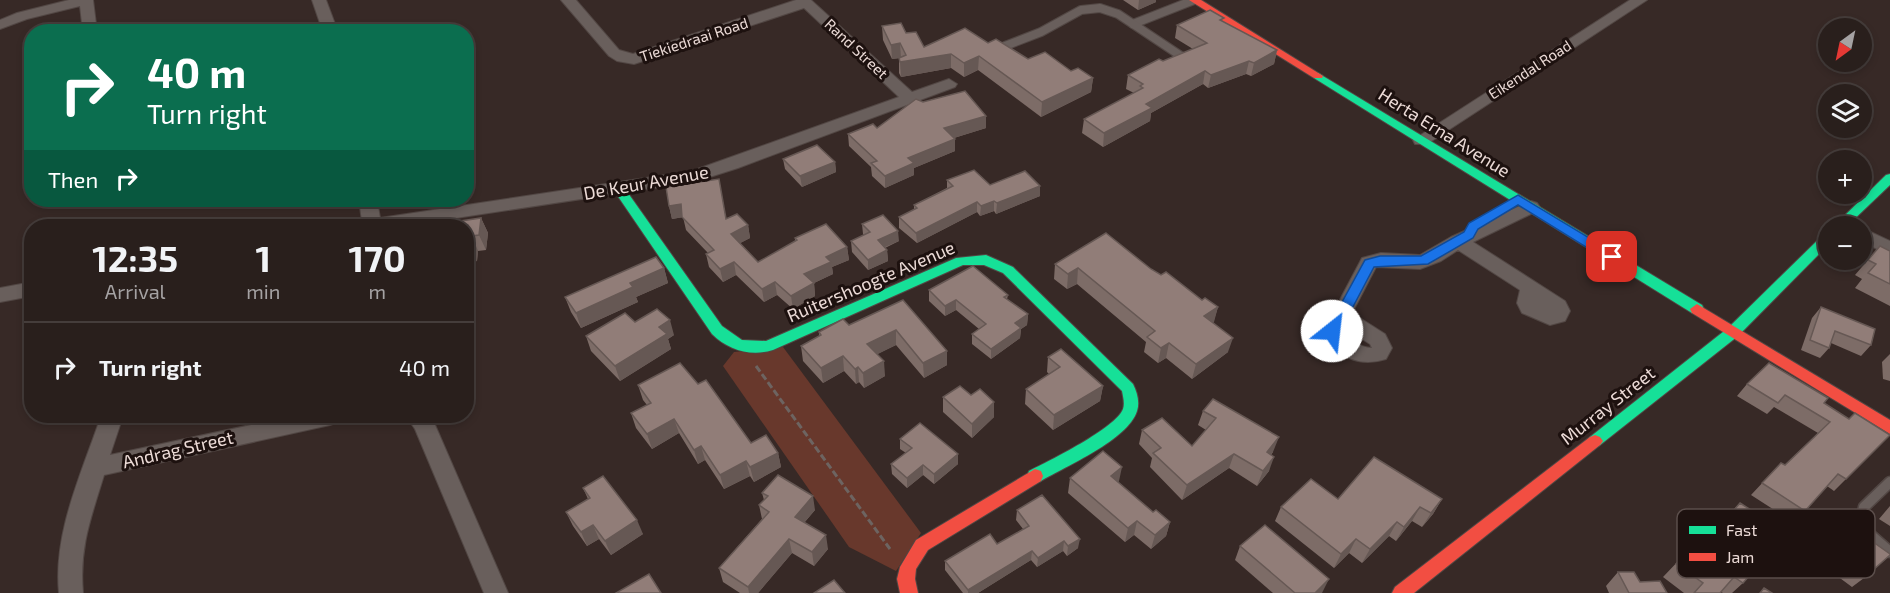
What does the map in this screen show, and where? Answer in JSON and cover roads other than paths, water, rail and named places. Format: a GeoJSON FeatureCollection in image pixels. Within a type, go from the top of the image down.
{"type":"FeatureCollection","features":[{"type":"Feature","properties":{"kind":"street"},"geometry":{"type":"LineString","coordinates":[[0,25],[22,16],[86,0],[89,24]]}},
{"type":"Feature","properties":{"kind":"street"},"geometry":{"type":"LineString","coordinates":[[319,0],[328,24]]}},
{"type":"Feature","properties":{"kind":"street","name":"Tiekiedraai Road"},"geometry":{"type":"LineString","coordinates":[[568,0],[614,53],[622,58],[634,59],[805,2]]}},
{"type":"Feature","properties":{"kind":"street","name":"Eikendal Road"},"geometry":{"type":"LineString","coordinates":[[1421,140],[1640,0]]}},
{"type":"Feature","properties":{"kind":"street","name":"Rand Street"},"geometry":{"type":"LineString","coordinates":[[805,2],[909,98]]}},
{"type":"Feature","properties":{"kind":"street","name":"Herta Erna Avenue"},"geometry":{"type":"LineString","coordinates":[[1204,2],[1421,140],[1890,428]]}},
{"type":"Feature","properties":{"kind":"street","name":"De Keur Avenue"},"geometry":{"type":"LineString","coordinates":[[416,219],[619,189],[711,171],[949,84]]}},
{"type":"Feature","properties":{"kind":"street"},"geometry":{"type":"LineString","coordinates":[[1853,216],[1890,178]]}},
{"type":"Feature","properties":{"kind":"street","name":"Ruitershoogte Avenue"},"geometry":{"type":"LineString","coordinates":[[619,189],[722,337],[744,347],[768,346],[960,261],[985,260],[999,264],[1015,275],[1128,388],[1132,401],[1131,409],[1124,422],[921,545],[910,560],[907,569],[909,593]]}},
{"type":"Feature","properties":{"kind":"street"},"geometry":{"type":"LineString","coordinates":[[1341,316],[1369,263],[1380,260],[1423,261],[1463,238],[1478,233],[1493,221],[1524,203]]}},
{"type":"Feature","properties":{"kind":"street"},"geometry":{"type":"LineString","coordinates":[[1463,238],[1530,288]]}},
{"type":"Feature","properties":{"kind":"street"},"geometry":{"type":"LineString","coordinates":[[1872,239],[1890,249]]}},
{"type":"Feature","properties":{"kind":"street","name":"Murray Street"},"geometry":{"type":"LineString","coordinates":[[1401,593],[1733,332],[1818,248]]}},
{"type":"Feature","properties":{"kind":"street"},"geometry":{"type":"LineString","coordinates":[[0,295],[24,290]]}},
{"type":"Feature","properties":{"kind":"street"},"geometry":{"type":"LineString","coordinates":[[71,593],[69,572],[72,538],[109,423]]}},
{"type":"Feature","properties":{"kind":"street","name":"Andrag Street"},"geometry":{"type":"LineString","coordinates":[[95,468],[298,423]]}},
{"type":"Feature","properties":{"kind":"street"},"geometry":{"type":"LineString","coordinates":[[423,423],[496,593]]}},
{"type":"Feature","properties":{"kind":"lane"},"geometry":{"type":"LineString","coordinates":[[1133,24],[1204,2]]}},
{"type":"Feature","properties":{"kind":"lane"},"geometry":{"type":"LineString","coordinates":[[1005,46],[1041,32],[1088,8],[1106,8],[1181,56]]}},
{"type":"Feature","properties":{"kind":"lane"},"geometry":{"type":"LineString","coordinates":[[1864,509],[1890,482]]}},
{"type":"Feature","properties":{"kind":"lane"},"geometry":{"type":"LineString","coordinates":[[1875,539],[1890,552]]}}]}
